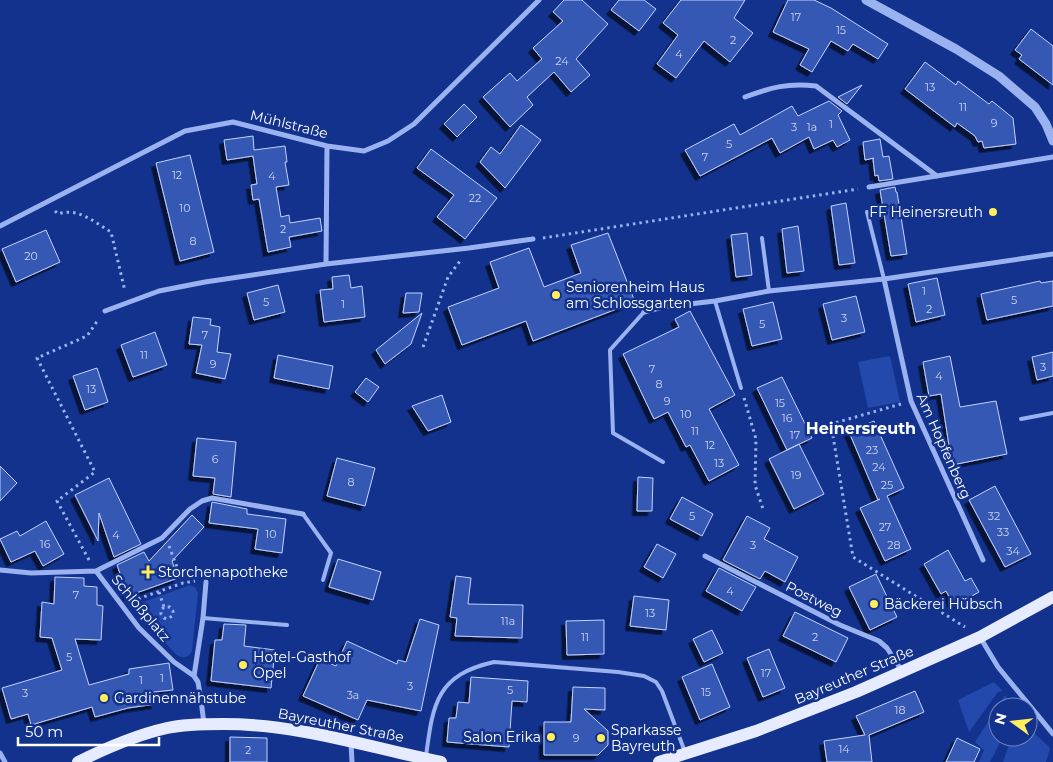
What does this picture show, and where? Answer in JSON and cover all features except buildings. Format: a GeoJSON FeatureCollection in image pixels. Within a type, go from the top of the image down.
{"type":"FeatureCollection","features":[{"type":"Feature","properties":{"kind":"main road","name":"Bayreuther Straße"},"geometry":{"type":"LineString","coordinates":[[659,762],[756,731],[856,692],[980,637],[1053,597]]}},
{"type":"Feature","properties":{"kind":"main road","name":"Bayreuther Straße"},"geometry":{"type":"LineString","coordinates":[[78,762],[141,735],[168,727],[204,724],[271,726],[295,729],[351,740],[441,762]]}},
{"type":"Feature","properties":{"kind":"street","name":"Mühlstraße"},"geometry":{"type":"LineString","coordinates":[[0,226],[185,131],[233,122],[327,146],[364,150],[388,141],[414,124],[539,0]]}},
{"type":"Feature","properties":{"kind":"street"},"geometry":{"type":"LineString","coordinates":[[866,0],[956,49],[999,76],[1035,107],[1046,124],[1053,141]]}},
{"type":"Feature","properties":{"kind":"street"},"geometry":{"type":"LineString","coordinates":[[745,97],[770,88],[797,84],[816,86],[937,176]]}},
{"type":"Feature","properties":{"kind":"street"},"geometry":{"type":"LineString","coordinates":[[326,264],[327,146]]}},
{"type":"Feature","properties":{"kind":"street"},"geometry":{"type":"LineString","coordinates":[[869,188],[1053,157]]}},
{"type":"Feature","properties":{"kind":"street"},"geometry":{"type":"LineString","coordinates":[[105,311],[159,291],[204,282],[326,264],[533,240]]}},
{"type":"Feature","properties":{"kind":"street"},"geometry":{"type":"LineString","coordinates":[[644,312],[663,307],[715,302],[769,291],[884,279],[1053,254]]}},
{"type":"Feature","properties":{"kind":"street","name":"Am Hopfenberg"},"geometry":{"type":"LineString","coordinates":[[884,279],[911,401],[983,560]]}},
{"type":"Feature","properties":{"kind":"street","name":"Schloßplatz"},"geometry":{"type":"LineString","coordinates":[[0,570],[31,573],[96,571],[162,538],[190,509],[202,501],[212,498],[303,514]]}},
{"type":"Feature","properties":{"kind":"street","name":"Postweg"},"geometry":{"type":"LineString","coordinates":[[706,556],[840,625],[879,641],[887,648],[902,672]]}},
{"type":"Feature","properties":{"kind":"street","name":"Schloßplatz"},"geometry":{"type":"LineString","coordinates":[[96,571],[139,628],[174,662],[194,676]]}},
{"type":"Feature","properties":{"kind":"street"},"geometry":{"type":"LineString","coordinates":[[204,724],[202,700],[198,682],[194,676],[203,618],[206,582]]}},
{"type":"Feature","properties":{"kind":"street"},"geometry":{"type":"LineString","coordinates":[[980,637],[998,667],[1053,734]]}},
{"type":"Feature","properties":{"kind":"street"},"geometry":{"type":"LineString","coordinates":[[351,740],[352,762]]}},
{"type":"Feature","properties":{"kind":"street"},"geometry":{"type":"LineString","coordinates":[[0,753],[5,762]]}},
{"type":"Feature","properties":{"kind":"lane"},"geometry":{"type":"LineString","coordinates":[[867,212],[884,279]]}},
{"type":"Feature","properties":{"kind":"lane"},"geometry":{"type":"LineString","coordinates":[[762,238],[769,291]]}},
{"type":"Feature","properties":{"kind":"lane"},"geometry":{"type":"LineString","coordinates":[[715,302],[741,388]]}},
{"type":"Feature","properties":{"kind":"lane"},"geometry":{"type":"LineString","coordinates":[[644,312],[610,350],[613,433],[663,462]]}},
{"type":"Feature","properties":{"kind":"lane"},"geometry":{"type":"LineString","coordinates":[[1021,419],[1053,413]]}},
{"type":"Feature","properties":{"kind":"lane"},"geometry":{"type":"LineString","coordinates":[[303,514],[331,553],[323,580]]}},
{"type":"Feature","properties":{"kind":"lane"},"geometry":{"type":"LineString","coordinates":[[203,618],[287,625]]}},
{"type":"Feature","properties":{"kind":"lane"},"geometry":{"type":"LineString","coordinates":[[425,759],[431,718],[440,696],[453,680],[474,667],[494,662],[618,672],[644,676],[656,682],[662,691],[686,754]]}},
{"type":"Feature","properties":{"kind":"path"},"geometry":{"type":"LineString","coordinates":[[533,240],[869,188]]}},
{"type":"Feature","properties":{"kind":"path"},"geometry":{"type":"LineString","coordinates":[[58,214],[65,211],[76,212],[111,232],[128,301]]}},
{"type":"Feature","properties":{"kind":"path"},"geometry":{"type":"LineString","coordinates":[[423,347],[448,277],[469,248]]}},
{"type":"Feature","properties":{"kind":"path"},"geometry":{"type":"LineString","coordinates":[[96,571],[57,501],[95,472],[37,358],[87,336],[105,311]]}},
{"type":"Feature","properties":{"kind":"path"},"geometry":{"type":"LineString","coordinates":[[741,388],[756,439],[755,485],[763,509]]}},
{"type":"Feature","properties":{"kind":"path"},"geometry":{"type":"LineString","coordinates":[[911,401],[831,424],[853,557],[980,637]]}},
{"type":"Feature","properties":{"kind":"path"},"geometry":{"type":"LineString","coordinates":[[168,544],[183,583]]}},
{"type":"Feature","properties":{"kind":"path"},"geometry":{"type":"LineString","coordinates":[[141,598],[183,583],[197,580],[206,582]]}},
{"type":"Feature","properties":{"kind":"path"},"geometry":{"type":"LineString","coordinates":[[159,592],[164,607]]}},
{"type":"Feature","properties":{"kind":"shaded area"},"geometry":{"type":"Polygon","coordinates":[[[890,356],[900,402],[868,408],[858,362],[890,356]]]}},
{"type":"Feature","properties":{"kind":"shaded area"},"geometry":{"type":"Polygon","coordinates":[[[190,585],[195,587],[198,593],[192,651],[188,656],[184,657],[177,655],[134,611],[133,607],[190,585]]]}},
{"type":"Feature","properties":{"kind":"shaded area"},"geometry":{"type":"Polygon","coordinates":[[[994,682],[1003,691],[998,692],[994,697],[988,697],[988,706],[969,732],[958,700],[994,682]]]}},
{"type":"Feature","properties":{"kind":"shaded area"},"geometry":{"type":"Polygon","coordinates":[[[988,722],[988,747],[998,747],[990,762],[979,762],[984,750],[975,742],[988,722]]]}},
{"type":"Feature","properties":{"kind":"shaded area"},"geometry":{"type":"Polygon","coordinates":[[[1038,737],[1050,748],[1046,762],[1003,762],[1008,747],[1038,747],[1038,737]]]}},
{"type":"Feature","properties":{"kind":"place","name":"FF Heinersreuth"},"geometry":{"type":"Point","coordinates":[993,212]}},
{"type":"Feature","properties":{"kind":"place","name":"Seniorenheim Haus am Schlossgarten"},"geometry":{"type":"Point","coordinates":[556,295]}},
{"type":"Feature","properties":{"kind":"place","name":"Storchenapotheke"},"geometry":{"type":"Point","coordinates":[148,572]}},
{"type":"Feature","properties":{"kind":"place","name":"Bäckerei Hübsch"},"geometry":{"type":"Point","coordinates":[874,604]}},
{"type":"Feature","properties":{"kind":"place","name":"Hotel-Gasthof Opel"},"geometry":{"type":"Point","coordinates":[243,665]}},
{"type":"Feature","properties":{"kind":"place","name":"Gardinennähstube"},"geometry":{"type":"Point","coordinates":[104,698]}},
{"type":"Feature","properties":{"kind":"place","name":"Salon Erika"},"geometry":{"type":"Point","coordinates":[551,737]}},
{"type":"Feature","properties":{"kind":"place","name":"Sparkasse Bayreuth"},"geometry":{"type":"Point","coordinates":[601,738]}},
{"type":"Feature","properties":{"kind":"district","name":"Heinersreuth"},"geometry":{"type":"Point","coordinates":[861,428]}}]}
